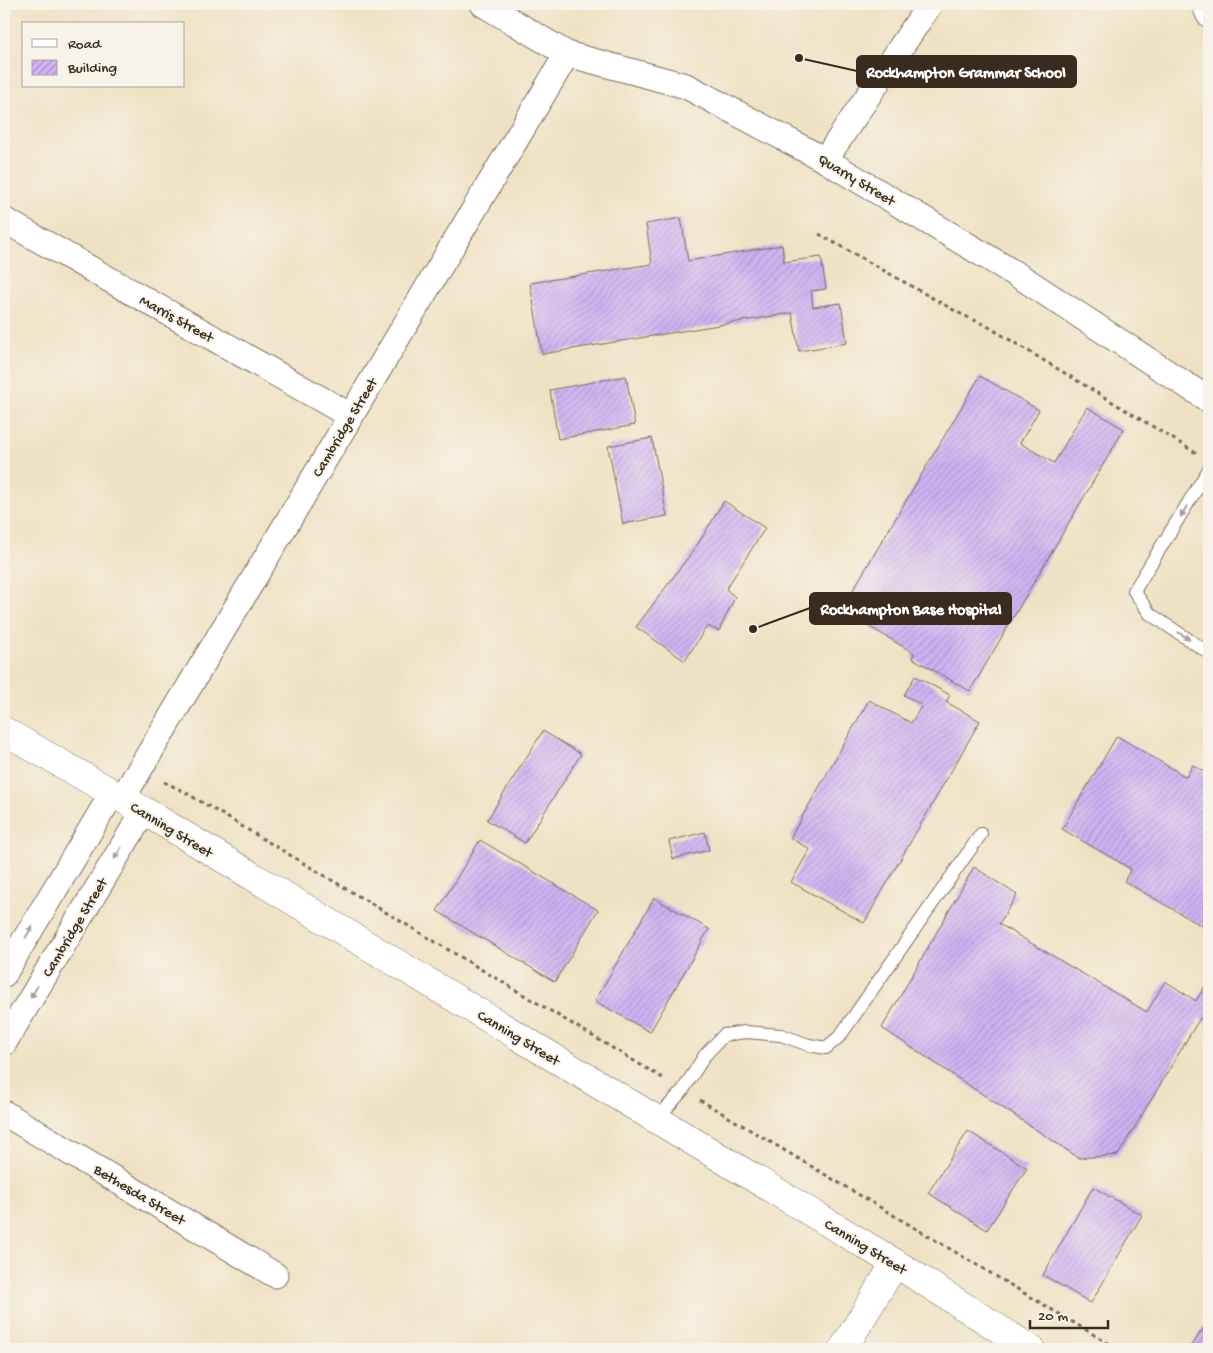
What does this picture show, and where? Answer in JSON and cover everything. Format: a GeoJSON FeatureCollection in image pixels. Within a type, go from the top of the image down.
{"type":"FeatureCollection","features":[{"type":"Feature","properties":{"kind":"street","name":"Quarry Street"},"geometry":{"type":"LineString","coordinates":[[483,4],[567,54],[686,86],[825,160],[1024,279],[1209,400]]}},
{"type":"Feature","properties":{"kind":"street"},"geometry":{"type":"LineString","coordinates":[[825,160],[930,4]]}},
{"type":"Feature","properties":{"kind":"street"},"geometry":{"type":"LineString","coordinates":[[1204,4],[1209,14]]}},
{"type":"Feature","properties":{"kind":"street","name":"Cambridge Street"},"geometry":{"type":"LineString","coordinates":[[4,1043],[126,801],[350,416],[567,54]]}},
{"type":"Feature","properties":{"kind":"street","name":"Marris Street"},"geometry":{"type":"LineString","coordinates":[[4,220],[350,416]]}},
{"type":"Feature","properties":{"kind":"street","name":"Canning Street"},"geometry":{"type":"LineString","coordinates":[[4,731],[126,801],[895,1264],[1031,1349]]}},
{"type":"Feature","properties":{"kind":"street","name":"Cambridge Street"},"geometry":{"type":"LineString","coordinates":[[4,974],[126,801]]}},
{"type":"Feature","properties":{"kind":"street","name":"Bethesda Street"},"geometry":{"type":"LineString","coordinates":[[4,1113],[275,1275]]}},
{"type":"Feature","properties":{"kind":"street"},"geometry":{"type":"LineString","coordinates":[[843,1349],[895,1264]]}},
{"type":"Feature","properties":{"kind":"lane"},"geometry":{"type":"LineString","coordinates":[[1209,469],[1134,591],[1150,614],[1209,653]]}},
{"type":"Feature","properties":{"kind":"lane"},"geometry":{"type":"LineString","coordinates":[[656,1120],[683,1090],[705,1055],[724,1035],[745,1032],[781,1035],[809,1045],[826,1048],[840,1036],[981,834]]}},
{"type":"Feature","properties":{"kind":"path"},"geometry":{"type":"LineString","coordinates":[[819,234],[959,313],[986,326],[1201,456]]}},
{"type":"Feature","properties":{"kind":"path"},"geometry":{"type":"LineString","coordinates":[[164,782],[191,796],[1118,1349]]}},
{"type":"Feature","properties":{"kind":"building"},"geometry":{"type":"Polygon","coordinates":[[[681,218],[688,261],[782,245],[784,262],[821,257],[826,289],[811,291],[813,307],[841,303],[847,343],[799,351],[792,313],[542,354],[530,283],[652,264],[646,224],[681,218]]]}},
{"type":"Feature","properties":{"kind":"building"},"geometry":{"type":"Polygon","coordinates":[[[626,376],[635,425],[558,439],[550,390],[626,376]]]}},
{"type":"Feature","properties":{"kind":"building"},"geometry":{"type":"Polygon","coordinates":[[[980,376],[1039,410],[1020,443],[1054,463],[1087,407],[1124,429],[970,691],[912,658],[914,653],[870,627],[879,612],[850,595],[980,376]]]}},
{"type":"Feature","properties":{"kind":"building"},"geometry":{"type":"Polygon","coordinates":[[[652,438],[667,516],[623,524],[608,446],[652,438]]]}},
{"type":"Feature","properties":{"kind":"building"},"geometry":{"type":"Polygon","coordinates":[[[724,501],[765,528],[726,589],[735,597],[719,631],[707,626],[685,661],[636,627],[698,544],[724,501]]]}},
{"type":"Feature","properties":{"kind":"building"},"geometry":{"type":"Polygon","coordinates":[[[915,676],[950,695],[946,702],[980,721],[864,923],[791,882],[810,849],[790,838],[869,700],[911,723],[922,705],[904,695],[915,676]]]}},
{"type":"Feature","properties":{"kind":"building"},"geometry":{"type":"Polygon","coordinates":[[[543,731],[581,754],[525,843],[487,820],[543,731]]]}},
{"type":"Feature","properties":{"kind":"building"},"geometry":{"type":"Polygon","coordinates":[[[1117,736],[1186,777],[1193,765],[1209,774],[1209,930],[1124,881],[1131,869],[1062,829],[1117,736]]]}},
{"type":"Feature","properties":{"kind":"building"},"geometry":{"type":"Polygon","coordinates":[[[705,832],[709,850],[673,859],[669,841],[705,832]]]}},
{"type":"Feature","properties":{"kind":"building"},"geometry":{"type":"Polygon","coordinates":[[[480,840],[598,910],[555,982],[437,911],[480,840]]]}},
{"type":"Feature","properties":{"kind":"building"},"geometry":{"type":"Polygon","coordinates":[[[974,867],[1017,895],[999,924],[1147,1012],[1165,981],[1196,1001],[1209,980],[1209,1027],[1200,1018],[1118,1155],[1079,1158],[882,1028],[974,867]]]}},
{"type":"Feature","properties":{"kind":"building"},"geometry":{"type":"Polygon","coordinates":[[[654,898],[709,929],[650,1032],[595,1001],[654,898]]]}},
{"type":"Feature","properties":{"kind":"building"},"geometry":{"type":"Polygon","coordinates":[[[968,1131],[1027,1168],[987,1230],[928,1193],[968,1131]]]}},
{"type":"Feature","properties":{"kind":"building"},"geometry":{"type":"Polygon","coordinates":[[[1093,1187],[1142,1215],[1091,1303],[1043,1275],[1093,1187]]]}},
{"type":"Feature","properties":{"kind":"building"},"geometry":{"type":"Polygon","coordinates":[[[1209,1319],[1209,1349],[1190,1349],[1209,1319]]]}},
{"type":"Feature","properties":{"kind":"place","name":"Rockhampton Grammar School"},"geometry":{"type":"Point","coordinates":[799,58]}},
{"type":"Feature","properties":{"kind":"place","name":"Rockhampton Base Hospital"},"geometry":{"type":"Point","coordinates":[753,629]}}]}
